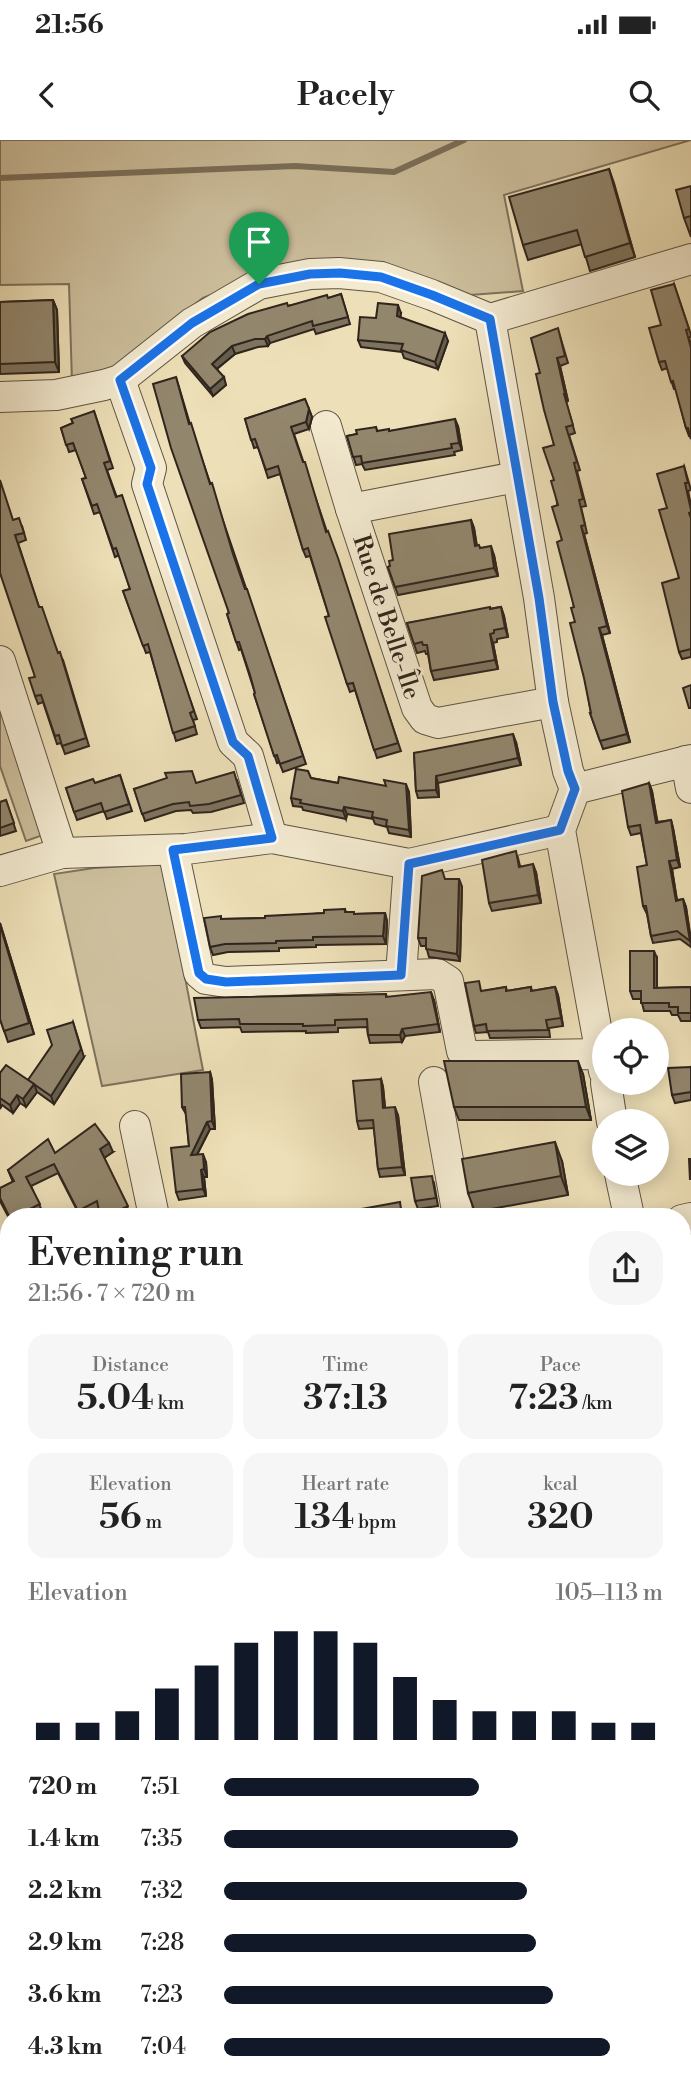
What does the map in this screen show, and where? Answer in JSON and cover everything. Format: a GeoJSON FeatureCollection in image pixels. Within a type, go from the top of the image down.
{"type":"FeatureCollection","features":[{"type":"Feature","properties":{"kind":"street"},"geometry":{"type":"LineString","coordinates":[[0,397],[56,395],[104,386],[120,380],[192,323],[259,284],[310,274],[340,273],[381,277],[490,319],[691,259]]}},
{"type":"Feature","properties":{"kind":"street"},"geometry":{"type":"LineString","coordinates":[[490,319],[539,598],[553,702],[568,771],[575,789],[560,830],[595,1018]]}},
{"type":"Feature","properties":{"kind":"street"},"geometry":{"type":"LineString","coordinates":[[120,380],[151,468],[147,484],[155,510],[233,742],[248,756],[272,838]]}},
{"type":"Feature","properties":{"kind":"street","name":"Rue de Belle-Île"},"geometry":{"type":"LineString","coordinates":[[326,426],[417,708],[425,719],[438,723],[553,702]]}},
{"type":"Feature","properties":{"kind":"street","name":"Rue de Belle-Île"},"geometry":{"type":"LineString","coordinates":[[351,509],[516,477]]}},
{"type":"Feature","properties":{"kind":"street"},"geometry":{"type":"LineString","coordinates":[[0,661],[62,853]]}},
{"type":"Feature","properties":{"kind":"street"},"geometry":{"type":"LineString","coordinates":[[575,789],[689,770]]}},
{"type":"Feature","properties":{"kind":"street"},"geometry":{"type":"LineString","coordinates":[[0,871],[62,853],[173,850],[272,838],[409,864],[560,830]]}},
{"type":"Feature","properties":{"kind":"street"},"geometry":{"type":"LineString","coordinates":[[173,850],[199,973],[206,979],[226,982],[437,974],[448,981],[462,1051],[472,1056],[592,1068]]}},
{"type":"Feature","properties":{"kind":"street"},"geometry":{"type":"LineString","coordinates":[[401,975],[409,864]]}},
{"type":"Feature","properties":{"kind":"street"},"geometry":{"type":"LineString","coordinates":[[433,1082],[457,1208]]}},
{"type":"Feature","properties":{"kind":"street"},"geometry":{"type":"LineString","coordinates":[[135,1126],[152,1208]]}},
{"type":"Feature","properties":{"kind":"street"},"geometry":{"type":"LineString","coordinates":[[622,1186],[626,1208]]}},
{"type":"Feature","properties":{"kind":"shaded area"},"geometry":{"type":"Polygon","coordinates":[[[0,140],[691,140],[504,195],[523,291],[470,295],[269,273],[203,298],[113,368],[72,382],[69,284],[0,285],[0,140]]]}},
{"type":"Feature","properties":{"kind":"shaded area"},"geometry":{"type":"Polygon","coordinates":[[[0,699],[46,834],[26,841],[0,766],[0,699]]]}},
{"type":"Feature","properties":{"kind":"shaded area"},"geometry":{"type":"Polygon","coordinates":[[[163,864],[203,1070],[102,1086],[54,874],[94,868],[163,864]]]}},
{"type":"Feature","properties":{"kind":"building"},"geometry":{"type":"Polygon","coordinates":[[[609,169],[630,243],[585,257],[577,230],[523,245],[509,197],[609,169]]]}},
{"type":"Feature","properties":{"kind":"building"},"geometry":{"type":"Polygon","coordinates":[[[691,186],[691,216],[684,218],[676,190],[691,186]]]}},
{"type":"Feature","properties":{"kind":"building"},"geometry":{"type":"Polygon","coordinates":[[[674,284],[689,329],[686,330],[691,348],[691,439],[673,381],[671,382],[665,361],[659,362],[649,328],[661,325],[651,290],[674,284]]]}},
{"type":"Feature","properties":{"kind":"building"},"geometry":{"type":"Polygon","coordinates":[[[341,294],[348,317],[313,326],[312,321],[265,339],[232,346],[212,364],[224,377],[210,389],[182,356],[210,332],[248,314],[287,303],[288,306],[327,295],[328,298],[341,294]]]}},
{"type":"Feature","properties":{"kind":"building"},"geometry":{"type":"Polygon","coordinates":[[[53,300],[55,362],[0,364],[0,302],[53,300]]]}},
{"type":"Feature","properties":{"kind":"building"},"geometry":{"type":"Polygon","coordinates":[[[378,303],[398,305],[397,316],[445,333],[435,362],[401,350],[403,344],[358,340],[360,317],[376,318],[378,303]]]}},
{"type":"Feature","properties":{"kind":"building"},"geometry":{"type":"Polygon","coordinates":[[[558,328],[565,356],[557,358],[573,425],[566,427],[577,462],[574,463],[583,499],[579,500],[585,525],[581,526],[607,626],[599,628],[627,734],[600,741],[590,713],[570,623],[575,622],[571,608],[574,607],[557,542],[562,540],[552,507],[558,505],[551,481],[554,480],[543,448],[554,445],[536,374],[540,373],[531,338],[558,328]]]}},
{"type":"Feature","properties":{"kind":"building"},"geometry":{"type":"Polygon","coordinates":[[[176,377],[189,424],[191,423],[210,484],[212,483],[233,554],[303,756],[280,764],[277,755],[274,756],[239,642],[236,642],[227,614],[229,613],[171,448],[153,384],[176,377]]]}},
{"type":"Feature","properties":{"kind":"building"},"geometry":{"type":"Polygon","coordinates":[[[305,399],[309,409],[306,422],[291,427],[305,462],[326,532],[328,531],[338,558],[398,743],[374,750],[353,683],[347,684],[325,617],[329,616],[308,548],[303,550],[278,466],[266,470],[255,439],[251,440],[245,419],[305,399]]]}},
{"type":"Feature","properties":{"kind":"building"},"geometry":{"type":"Polygon","coordinates":[[[94,411],[110,461],[104,463],[116,497],[122,495],[194,711],[190,713],[195,726],[173,733],[148,644],[143,646],[123,591],[130,589],[116,548],[113,549],[97,504],[92,506],[82,479],[86,478],[73,443],[66,445],[61,428],[73,423],[71,419],[94,411]]]}},
{"type":"Feature","properties":{"kind":"building"},"geometry":{"type":"Polygon","coordinates":[[[455,419],[459,443],[451,444],[452,448],[362,463],[361,456],[353,457],[347,436],[357,434],[356,430],[376,427],[377,431],[389,431],[455,419]]]}},
{"type":"Feature","properties":{"kind":"building"},"geometry":{"type":"Polygon","coordinates":[[[684,466],[691,510],[691,649],[679,652],[662,583],[679,578],[659,510],[667,508],[657,474],[684,466]]]}},
{"type":"Feature","properties":{"kind":"building"},"geometry":{"type":"Polygon","coordinates":[[[0,480],[13,520],[19,518],[24,533],[15,535],[39,607],[42,607],[58,653],[60,652],[86,738],[62,746],[59,735],[55,736],[41,695],[35,696],[29,678],[35,677],[0,573],[0,480]]]}},
{"type":"Feature","properties":{"kind":"building"},"geometry":{"type":"Polygon","coordinates":[[[471,520],[475,546],[491,546],[494,568],[395,587],[388,567],[389,561],[393,560],[389,534],[471,520]]]}},
{"type":"Feature","properties":{"kind":"building"},"geometry":{"type":"Polygon","coordinates":[[[501,607],[505,628],[494,630],[494,633],[490,634],[495,660],[431,671],[427,645],[422,642],[414,644],[407,623],[501,607]]]}},
{"type":"Feature","properties":{"kind":"building"},"geometry":{"type":"Polygon","coordinates":[[[691,685],[691,708],[689,708],[683,688],[691,685]]]}},
{"type":"Feature","properties":{"kind":"building"},"geometry":{"type":"Polygon","coordinates":[[[513,734],[518,758],[436,776],[436,790],[416,791],[414,753],[513,734]]]}},
{"type":"Feature","properties":{"kind":"building"},"geometry":{"type":"Polygon","coordinates":[[[296,769],[308,771],[311,778],[338,783],[339,777],[386,786],[384,780],[406,784],[409,830],[386,826],[387,820],[372,817],[373,812],[344,807],[343,811],[300,803],[301,800],[291,798],[296,769]]]}},
{"type":"Feature","properties":{"kind":"building"},"geometry":{"type":"Polygon","coordinates":[[[192,771],[196,783],[234,772],[241,795],[209,804],[173,804],[142,814],[134,789],[167,778],[165,773],[192,771]]]}},
{"type":"Feature","properties":{"kind":"building"},"geometry":{"type":"Polygon","coordinates":[[[120,775],[129,804],[104,812],[101,803],[74,812],[66,788],[93,779],[95,783],[120,775]]]}},
{"type":"Feature","properties":{"kind":"building"},"geometry":{"type":"Polygon","coordinates":[[[649,783],[656,823],[671,820],[677,860],[669,861],[676,901],[683,899],[690,941],[677,931],[651,936],[646,906],[643,906],[637,867],[647,865],[640,825],[628,827],[622,791],[649,783]]]}},
{"type":"Feature","properties":{"kind":"building"},"geometry":{"type":"Polygon","coordinates":[[[6,800],[14,823],[0,828],[0,802],[6,800]]]}},
{"type":"Feature","properties":{"kind":"building"},"geometry":{"type":"Polygon","coordinates":[[[516,851],[519,867],[533,864],[538,895],[489,903],[482,860],[516,851]]]}},
{"type":"Feature","properties":{"kind":"building"},"geometry":{"type":"Polygon","coordinates":[[[442,870],[445,879],[459,879],[457,954],[426,949],[426,938],[418,938],[422,876],[442,870]]]}},
{"type":"Feature","properties":{"kind":"building"},"geometry":{"type":"Polygon","coordinates":[[[345,909],[345,912],[354,914],[385,913],[383,936],[313,937],[313,940],[210,947],[204,918],[265,918],[345,909]]]}},
{"type":"Feature","properties":{"kind":"building"},"geometry":{"type":"Polygon","coordinates":[[[0,925],[29,1023],[4,1031],[0,1019],[0,925]]]}},
{"type":"Feature","properties":{"kind":"building"},"geometry":{"type":"Polygon","coordinates":[[[630,951],[654,951],[654,988],[691,987],[691,1013],[678,1013],[678,1007],[669,1007],[669,1003],[641,1003],[641,991],[630,991],[630,951]]]}},
{"type":"Feature","properties":{"kind":"building"},"geometry":{"type":"Polygon","coordinates":[[[479,981],[481,991],[531,987],[531,991],[555,987],[561,1018],[546,1020],[548,1030],[487,1031],[486,1024],[474,1026],[465,983],[479,981]]]}},
{"type":"Feature","properties":{"kind":"building"},"geometry":{"type":"Polygon","coordinates":[[[431,992],[438,1024],[402,1029],[400,1035],[368,1035],[367,1019],[335,1020],[335,1025],[303,1026],[240,1024],[239,1019],[198,1020],[194,998],[386,994],[386,997],[431,992]]]}},
{"type":"Feature","properties":{"kind":"building"},"geometry":{"type":"Polygon","coordinates":[[[73,1022],[81,1049],[51,1096],[28,1080],[52,1045],[47,1030],[73,1022]]]}},
{"type":"Feature","properties":{"kind":"building"},"geometry":{"type":"Polygon","coordinates":[[[444,1061],[578,1061],[586,1107],[454,1107],[444,1061]]]}},
{"type":"Feature","properties":{"kind":"building"},"geometry":{"type":"Polygon","coordinates":[[[6,1065],[34,1084],[23,1099],[17,1095],[10,1105],[0,1098],[0,1073],[6,1065]]]}},
{"type":"Feature","properties":{"kind":"building"},"geometry":{"type":"Polygon","coordinates":[[[691,1067],[691,1092],[672,1095],[669,1068],[691,1067]]]}},
{"type":"Feature","properties":{"kind":"building"},"geometry":{"type":"Polygon","coordinates":[[[210,1072],[212,1121],[207,1122],[191,1155],[203,1154],[203,1189],[176,1192],[171,1148],[189,1146],[185,1107],[182,1107],[181,1074],[210,1072]]]}},
{"type":"Feature","properties":{"kind":"building"},"geometry":{"type":"Polygon","coordinates":[[[381,1079],[383,1108],[395,1107],[402,1167],[378,1169],[373,1120],[357,1121],[353,1081],[381,1079]]]}},
{"type":"Feature","properties":{"kind":"building"},"geometry":{"type":"Polygon","coordinates":[[[95,1124],[109,1143],[100,1149],[128,1206],[98,1208],[97,1201],[84,1208],[76,1208],[54,1164],[26,1177],[40,1204],[32,1208],[5,1208],[0,1198],[0,1188],[14,1181],[8,1170],[48,1139],[55,1153],[95,1124]]]}},
{"type":"Feature","properties":{"kind":"building"},"geometry":{"type":"Polygon","coordinates":[[[555,1142],[561,1176],[468,1193],[462,1159],[555,1142]]]}},
{"type":"Feature","properties":{"kind":"building"},"geometry":{"type":"Polygon","coordinates":[[[432,1176],[436,1198],[415,1201],[411,1178],[432,1176]]]}},
{"type":"Feature","properties":{"kind":"building"},"geometry":{"type":"Polygon","coordinates":[[[400,1202],[401,1208],[367,1208],[400,1202]]]}},
{"type":"Feature","properties":{"kind":"waterway"},"geometry":{"type":"LineString","coordinates":[[0,178],[295,166],[394,172],[464,140]]}},
{"type":"Feature","properties":{"kind":"route"},"geometry":{"type":"LineString","coordinates":[[340,273],[381,277],[490,319],[539,598],[553,702],[568,771],[575,789],[560,830],[409,864],[401,975],[226,982],[206,979],[199,973],[173,850],[272,838],[248,756],[233,742],[147,484],[151,468],[120,380],[192,323],[259,284],[310,274],[340,273]]}}]}
